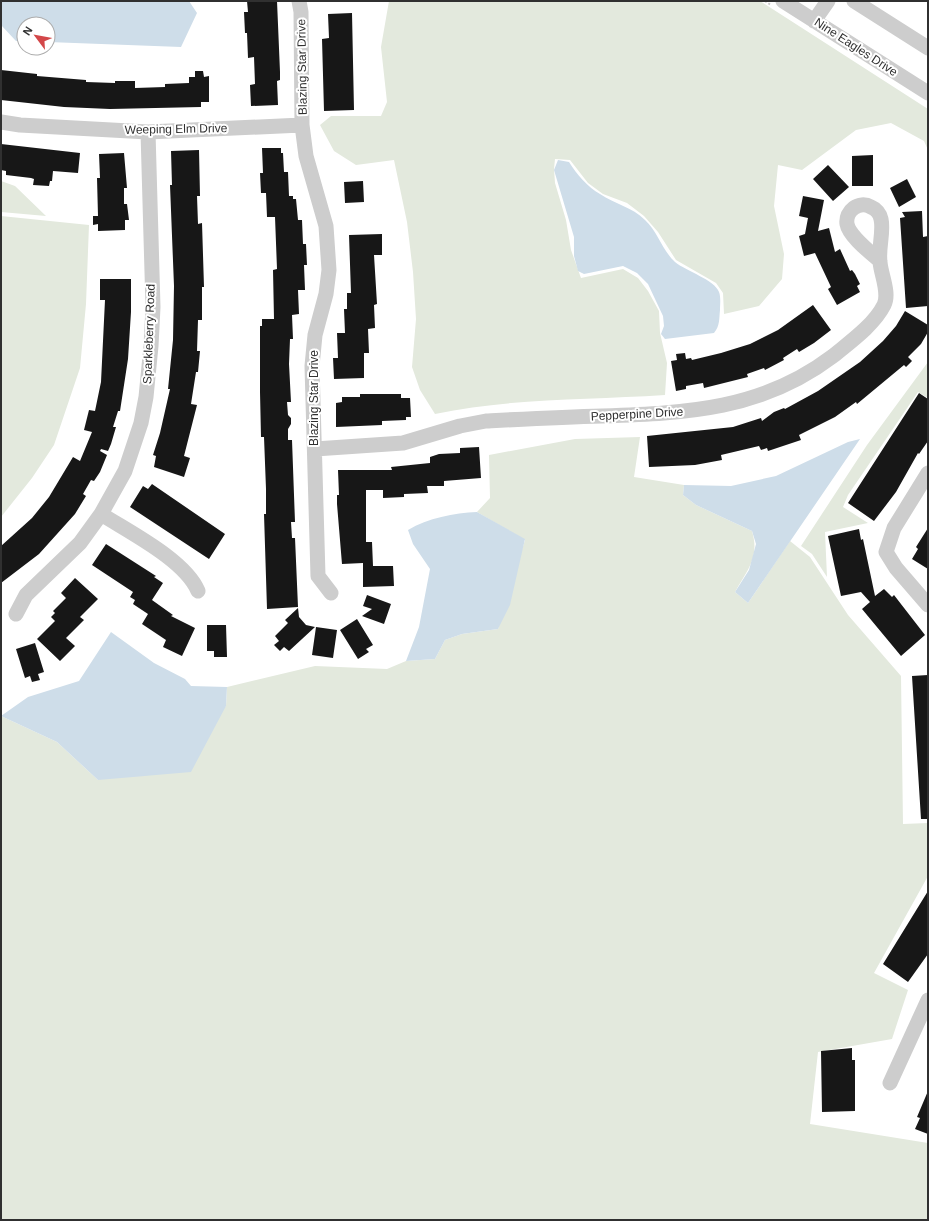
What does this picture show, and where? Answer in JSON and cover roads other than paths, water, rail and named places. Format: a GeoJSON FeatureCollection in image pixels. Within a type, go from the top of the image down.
{"type":"FeatureCollection","features":[{"type":"Feature","properties":{"kind":"street","name":"Blazing Star Drive"},"geometry":{"type":"LineString","coordinates":[[312,1],[300,7],[302,125],[306,156],[324,220],[328,250],[329,270],[326,294],[315,335],[312,366],[318,576],[331,593]]}},
{"type":"Feature","properties":{"kind":"street","name":"Nine Eagles Drive"},"geometry":{"type":"LineString","coordinates":[[783,1],[928,93]]}},
{"type":"Feature","properties":{"kind":"street"},"geometry":{"type":"LineString","coordinates":[[814,21],[828,1]]}},
{"type":"Feature","properties":{"kind":"street"},"geometry":{"type":"LineString","coordinates":[[854,1],[928,48]]}},
{"type":"Feature","properties":{"kind":"street","name":"Weeping Elm Drive"},"geometry":{"type":"LineString","coordinates":[[1,122],[20,125],[148,132],[302,125]]}},
{"type":"Feature","properties":{"kind":"street","name":"Sparkleberry Road"},"geometry":{"type":"LineString","coordinates":[[16,614],[26,595],[80,543],[101,514],[125,471],[135,446],[146,397],[153,307],[148,132]]}},
{"type":"Feature","properties":{"kind":"street","name":"Pepperpine Drive"},"geometry":{"type":"LineString","coordinates":[[315,449],[403,443],[460,426],[486,421],[685,412],[762,396],[817,368],[848,344],[879,313],[885,304],[885,292],[880,261]]}},
{"type":"Feature","properties":{"kind":"street"},"geometry":{"type":"LineString","coordinates":[[928,473],[894,528],[886,552],[896,568],[928,605]]}},
{"type":"Feature","properties":{"kind":"street"},"geometry":{"type":"LineString","coordinates":[[101,514],[177,563],[191,578],[198,591]]}},
{"type":"Feature","properties":{"kind":"street"},"geometry":{"type":"LineString","coordinates":[[890,1083],[928,1000]]}},
{"type":"Feature","properties":{"kind":"water"},"geometry":{"type":"Polygon","coordinates":[[[1,1],[189,1],[197,13],[181,47],[56,42],[56,16],[16,16],[16,41],[1,25],[1,1]]]}},
{"type":"Feature","properties":{"kind":"water"},"geometry":{"type":"Polygon","coordinates":[[[558,160],[569,162],[591,188],[629,209],[645,220],[675,262],[706,280],[716,288],[720,296],[720,310],[718,325],[714,333],[665,339],[661,334],[664,326],[663,316],[648,284],[637,273],[623,266],[584,274],[578,271],[574,256],[574,237],[554,170],[558,160]]]}},
{"type":"Feature","properties":{"kind":"water"},"geometry":{"type":"Polygon","coordinates":[[[860,439],[748,603],[735,592],[749,570],[756,544],[752,531],[696,505],[683,495],[684,485],[731,486],[776,476],[848,442],[860,439]]]}},
{"type":"Feature","properties":{"kind":"water"},"geometry":{"type":"Polygon","coordinates":[[[477,512],[525,539],[510,605],[498,629],[462,634],[445,640],[435,659],[406,661],[419,627],[430,569],[413,544],[408,530],[424,522],[441,517],[477,512]]]}},
{"type":"Feature","properties":{"kind":"water"},"geometry":{"type":"Polygon","coordinates":[[[111,632],[154,663],[185,679],[191,686],[227,687],[226,706],[191,772],[98,780],[57,742],[1,716],[28,697],[79,681],[111,632]]]}}]}
